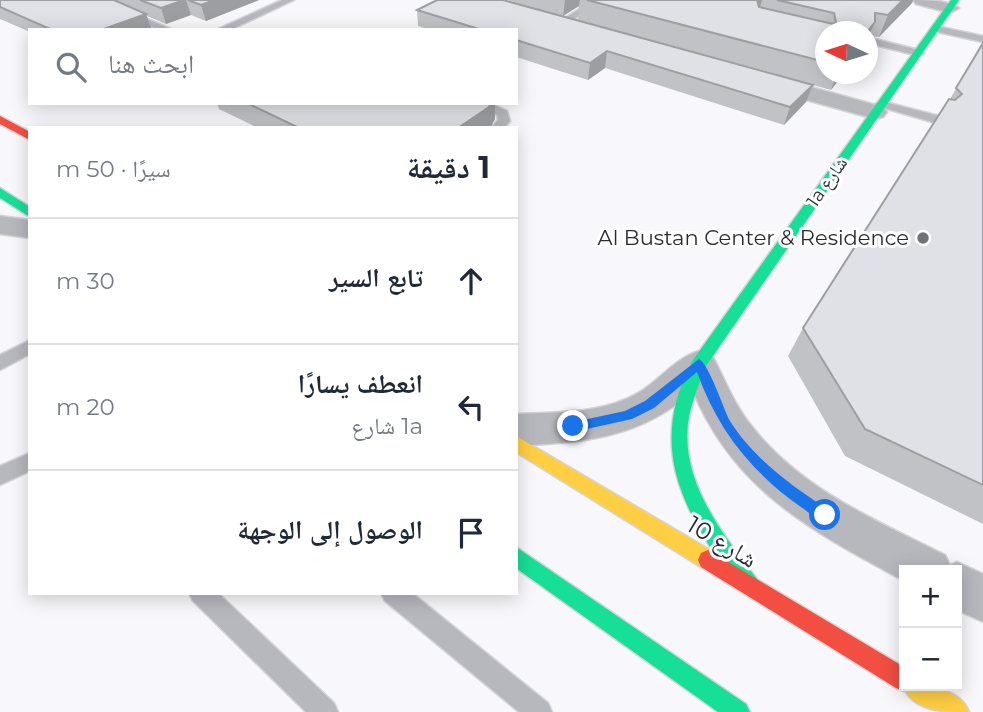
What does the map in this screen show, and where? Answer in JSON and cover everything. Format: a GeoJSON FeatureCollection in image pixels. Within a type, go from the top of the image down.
{"type":"FeatureCollection","features":[{"type":"Feature","properties":{"kind":"street"},"geometry":{"type":"LineString","coordinates":[[922,0],[952,4]]}},
{"type":"Feature","properties":{"kind":"street","name":"1a شارع"},"geometry":{"type":"LineString","coordinates":[[750,586],[717,540],[695,502],[682,464],[679,432],[685,401],[699,363],[952,4]]}},
{"type":"Feature","properties":{"kind":"street"},"geometry":{"type":"LineString","coordinates":[[536,17],[586,31]]}},
{"type":"Feature","properties":{"kind":"street"},"geometry":{"type":"LineString","coordinates":[[744,75],[881,104]]}},
{"type":"Feature","properties":{"kind":"street"},"geometry":{"type":"LineString","coordinates":[[0,119],[28,136]]}},
{"type":"Feature","properties":{"kind":"street"},"geometry":{"type":"LineString","coordinates":[[0,192],[28,212]]}},
{"type":"Feature","properties":{"kind":"street"},"geometry":{"type":"LineString","coordinates":[[0,225],[28,229]]}},
{"type":"Feature","properties":{"kind":"street"},"geometry":{"type":"LineString","coordinates":[[699,363],[727,426],[752,457],[784,488],[825,515],[920,565]]}},
{"type":"Feature","properties":{"kind":"street","name":"1a شارع"},"geometry":{"type":"LineString","coordinates":[[518,430],[601,423],[628,416],[650,404],[699,363]]}},
{"type":"Feature","properties":{"kind":"street","name":"شارع 10"},"geometry":{"type":"LineString","coordinates":[[518,444],[899,677]]}},
{"type":"Feature","properties":{"kind":"street"},"geometry":{"type":"LineString","coordinates":[[518,557],[738,712]]}},
{"type":"Feature","properties":{"kind":"street"},"geometry":{"type":"LineString","coordinates":[[962,588],[983,599]]}},
{"type":"Feature","properties":{"kind":"street"},"geometry":{"type":"LineString","coordinates":[[922,691],[957,712]]}},
{"type":"Feature","properties":{"kind":"lane"},"geometry":{"type":"LineString","coordinates":[[95,0],[164,28]]}},
{"type":"Feature","properties":{"kind":"lane"},"geometry":{"type":"LineString","coordinates":[[225,28],[290,0]]}},
{"type":"Feature","properties":{"kind":"lane"},"geometry":{"type":"LineString","coordinates":[[560,24],[600,0]]}},
{"type":"Feature","properties":{"kind":"lane"},"geometry":{"type":"LineString","coordinates":[[938,27],[983,37]]}},
{"type":"Feature","properties":{"kind":"lane"},"geometry":{"type":"LineString","coordinates":[[879,37],[918,55]]}},
{"type":"Feature","properties":{"kind":"lane"},"geometry":{"type":"LineString","coordinates":[[878,47],[918,55]]}},
{"type":"Feature","properties":{"kind":"lane"},"geometry":{"type":"LineString","coordinates":[[881,104],[940,117]]}},
{"type":"Feature","properties":{"kind":"lane"},"geometry":{"type":"LineString","coordinates":[[484,105],[502,113],[505,121],[499,126]]}},
{"type":"Feature","properties":{"kind":"lane"},"geometry":{"type":"LineString","coordinates":[[0,363],[28,347]]}},
{"type":"Feature","properties":{"kind":"lane"},"geometry":{"type":"LineString","coordinates":[[0,477],[28,462]]}},
{"type":"Feature","properties":{"kind":"lane"},"geometry":{"type":"LineString","coordinates":[[203,595],[326,712]]}},
{"type":"Feature","properties":{"kind":"lane"},"geometry":{"type":"LineString","coordinates":[[395,595],[539,712]]}},
{"type":"Feature","properties":{"kind":"building"},"geometry":{"type":"Polygon","coordinates":[[[0,0],[114,0],[146,14],[107,28],[47,28],[0,7],[0,0]]]}},
{"type":"Feature","properties":{"kind":"building"},"geometry":{"type":"Polygon","coordinates":[[[140,0],[184,0],[161,8],[140,0]]]}},
{"type":"Feature","properties":{"kind":"building"},"geometry":{"type":"Polygon","coordinates":[[[188,0],[214,0],[201,5],[188,0]]]}},
{"type":"Feature","properties":{"kind":"building"},"geometry":{"type":"Polygon","coordinates":[[[437,0],[503,0],[813,85],[790,107],[607,51],[590,63],[518,41],[518,28],[476,28],[417,10],[437,0]]]}},
{"type":"Feature","properties":{"kind":"building"},"geometry":{"type":"Polygon","coordinates":[[[587,0],[757,0],[759,7],[820,21],[815,21],[815,59],[587,0]]]}},
{"type":"Feature","properties":{"kind":"building"},"geometry":{"type":"Polygon","coordinates":[[[777,0],[903,0],[888,15],[875,13],[875,21],[836,21],[834,13],[777,0]]]}},
{"type":"Feature","properties":{"kind":"building","name":"Al Bustan Center & Residence"},"geometry":{"type":"Polygon","coordinates":[[[983,43],[983,485],[865,429],[803,328],[949,99],[955,100],[962,94],[956,88],[983,43]]]}},
{"type":"Feature","properties":{"kind":"building"},"geometry":{"type":"Polygon","coordinates":[[[251,105],[490,105],[461,126],[295,126],[251,105]]]}},
{"type":"Feature","properties":{"kind":"traffic: fast"},"geometry":{"type":"LineString","coordinates":[[750,586],[712,533],[691,495],[680,453],[679,431],[686,397],[699,364],[955,0]]}},
{"type":"Feature","properties":{"kind":"traffic: fast"},"geometry":{"type":"LineString","coordinates":[[0,192],[28,212]]}},
{"type":"Feature","properties":{"kind":"traffic: fast"},"geometry":{"type":"LineString","coordinates":[[518,557],[738,712]]}},
{"type":"Feature","properties":{"kind":"traffic: slow"},"geometry":{"type":"LineString","coordinates":[[518,444],[708,560]]}},
{"type":"Feature","properties":{"kind":"traffic: slow"},"geometry":{"type":"LineString","coordinates":[[922,691],[957,712]]}},
{"type":"Feature","properties":{"kind":"traffic: jam"},"geometry":{"type":"LineString","coordinates":[[0,119],[28,136]]}},
{"type":"Feature","properties":{"kind":"traffic: jam"},"geometry":{"type":"LineString","coordinates":[[708,560],[899,677]]}},
{"type":"Feature","properties":{"kind":"place","name":"Al Bustan Center & Residence"},"geometry":{"type":"Point","coordinates":[923,238]}},
{"type":"Feature","properties":{"kind":"route"},"geometry":{"type":"LineString","coordinates":[[573,426],[628,416],[650,404],[699,363],[727,426],[752,457],[784,488],[825,515]]}}]}
